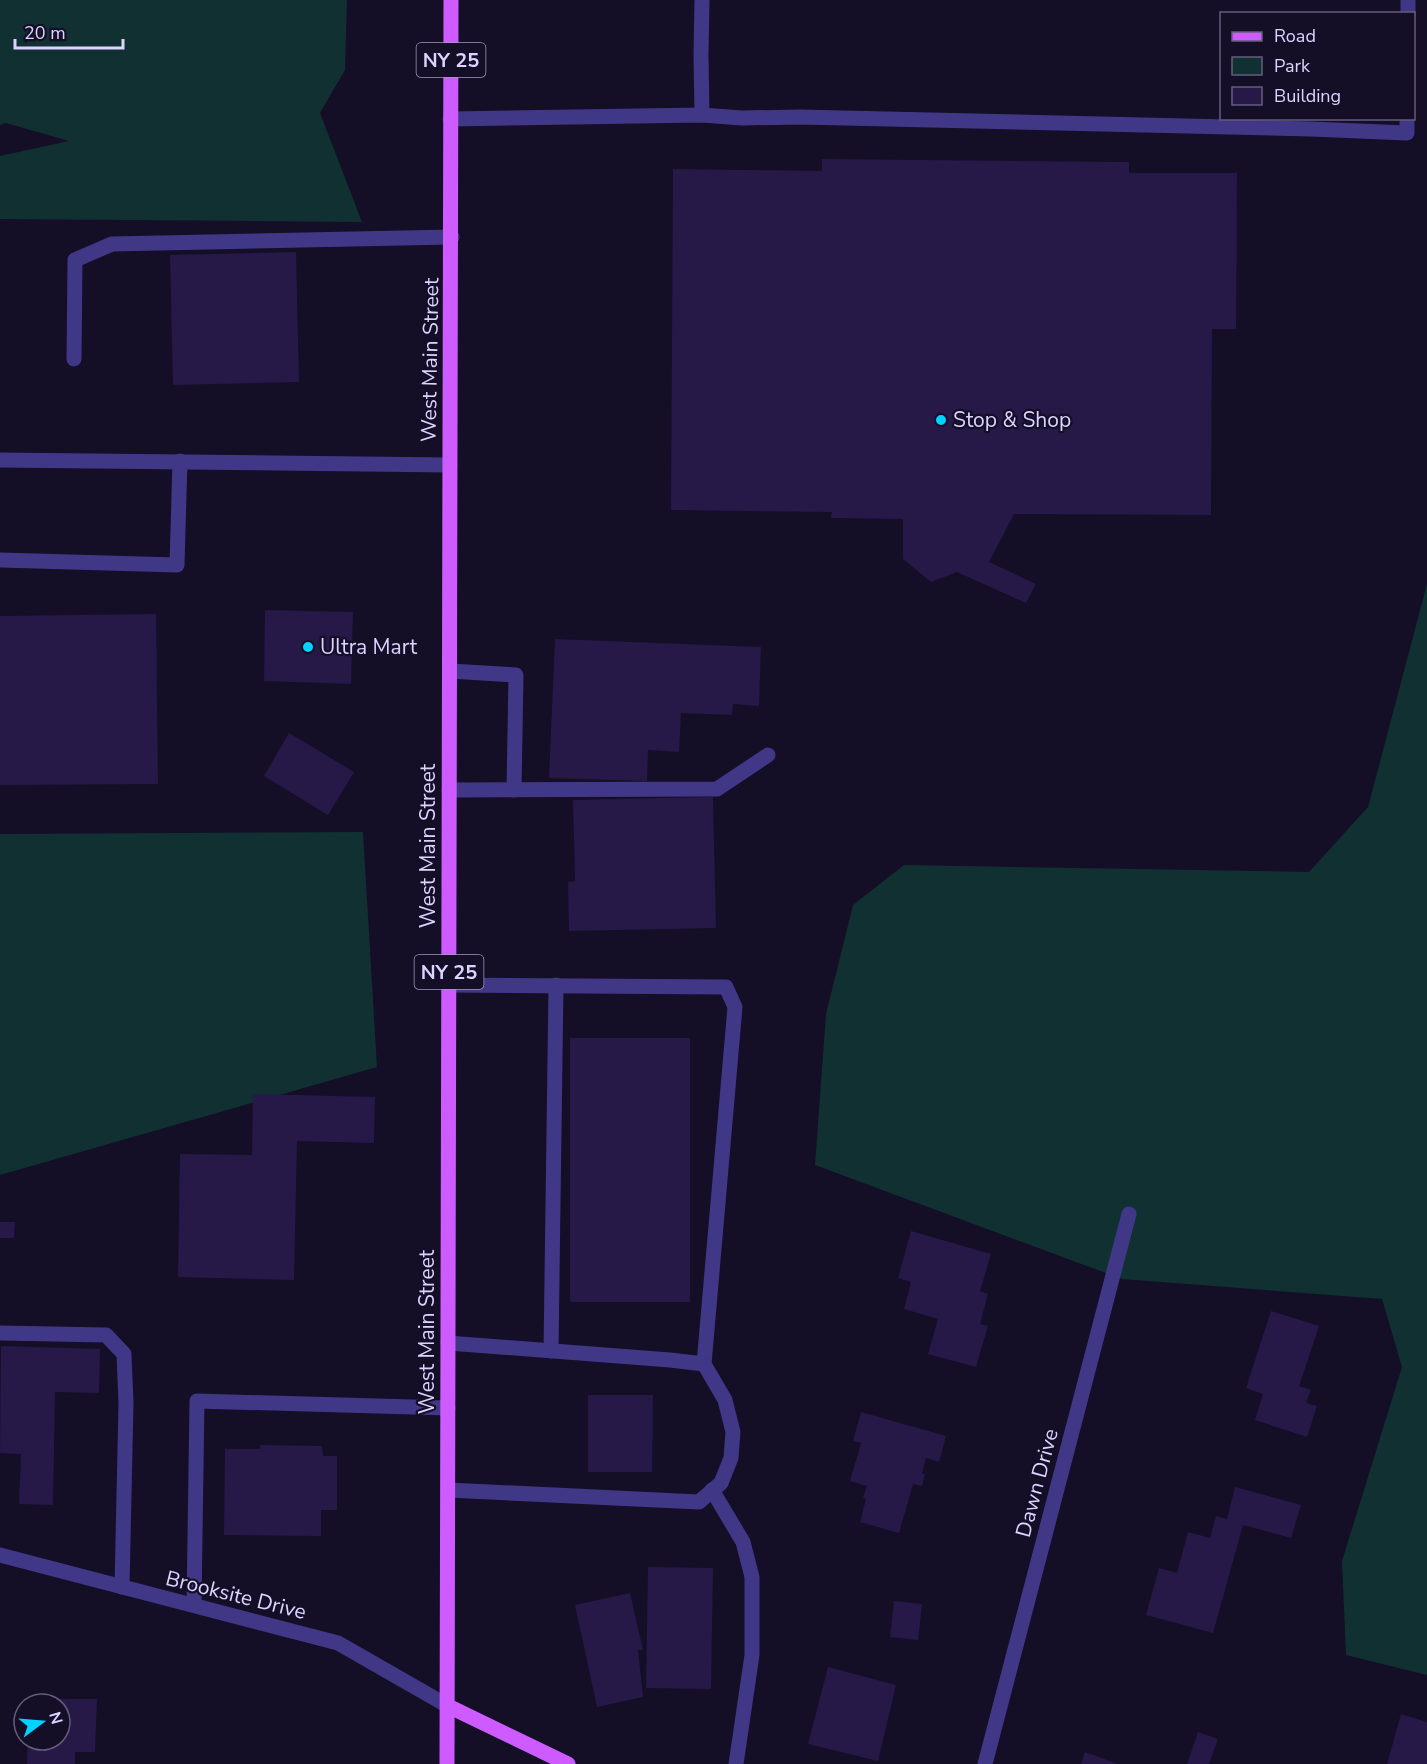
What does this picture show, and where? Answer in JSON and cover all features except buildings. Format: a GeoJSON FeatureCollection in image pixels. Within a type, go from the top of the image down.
{"type":"FeatureCollection","features":[{"type":"Feature","properties":{"kind":"main road","name":"West Main Street"},"geometry":{"type":"LineString","coordinates":[[447,1764],[451,0]]}},
{"type":"Feature","properties":{"kind":"main road"},"geometry":{"type":"LineString","coordinates":[[448,1706],[568,1764]]}},
{"type":"Feature","properties":{"kind":"street"},"geometry":{"type":"LineString","coordinates":[[702,0],[700,54],[702,115]]}},
{"type":"Feature","properties":{"kind":"street"},"geometry":{"type":"LineString","coordinates":[[450,119],[702,115],[742,118],[800,117],[1407,133],[1407,120]]}},
{"type":"Feature","properties":{"kind":"street"},"geometry":{"type":"LineString","coordinates":[[74,359],[75,260],[112,244],[452,237]]}},
{"type":"Feature","properties":{"kind":"street"},"geometry":{"type":"LineString","coordinates":[[0,460],[450,465]]}},
{"type":"Feature","properties":{"kind":"street"},"geometry":{"type":"LineString","coordinates":[[0,560],[177,565],[180,461]]}},
{"type":"Feature","properties":{"kind":"street"},"geometry":{"type":"LineString","coordinates":[[450,671],[516,675],[514,790]]}},
{"type":"Feature","properties":{"kind":"street"},"geometry":{"type":"LineString","coordinates":[[449,790],[717,789],[768,754]]}},
{"type":"Feature","properties":{"kind":"street"},"geometry":{"type":"LineString","coordinates":[[448,1490],[699,1502],[721,1483],[731,1458],[733,1432],[725,1400],[704,1364],[735,1007],[726,987],[449,985]]}},
{"type":"Feature","properties":{"kind":"street"},"geometry":{"type":"LineString","coordinates":[[551,1351],[556,986]]}},
{"type":"Feature","properties":{"kind":"street","name":"Dawn Drive"},"geometry":{"type":"LineString","coordinates":[[985,1764],[1129,1214]]}},
{"type":"Feature","properties":{"kind":"street"},"geometry":{"type":"LineString","coordinates":[[0,1333],[106,1335],[124,1354],[126,1403],[122,1587]]}},
{"type":"Feature","properties":{"kind":"street"},"geometry":{"type":"LineString","coordinates":[[448,1343],[704,1364]]}},
{"type":"Feature","properties":{"kind":"street"},"geometry":{"type":"LineString","coordinates":[[194,1605],[197,1401],[448,1408]]}},
{"type":"Feature","properties":{"kind":"street"},"geometry":{"type":"LineString","coordinates":[[712,1490],[743,1542],[752,1577],[752,1654],[736,1764]]}},
{"type":"Feature","properties":{"kind":"street","name":"Brooksite Drive"},"geometry":{"type":"LineString","coordinates":[[0,1555],[338,1643],[448,1706]]}},
{"type":"Feature","properties":{"kind":"green space"},"geometry":{"type":"Polygon","coordinates":[[[0,0],[347,0],[345,70],[320,113],[362,222],[0,219],[0,156],[69,141],[6,123],[0,125],[0,0]]]}},
{"type":"Feature","properties":{"kind":"green space"},"geometry":{"type":"Polygon","coordinates":[[[1427,584],[1427,1675],[1346,1655],[1342,1561],[1402,1367],[1382,1299],[1122,1279],[815,1165],[826,1014],[853,905],[904,865],[1309,872],[1368,807],[1427,584]]]}},
{"type":"Feature","properties":{"kind":"green space"},"geometry":{"type":"Polygon","coordinates":[[[363,832],[377,1067],[0,1175],[0,834],[363,832]]]}},
{"type":"Feature","properties":{"kind":"place","name":"Stop & Shop"},"geometry":{"type":"Point","coordinates":[941,420]}},
{"type":"Feature","properties":{"kind":"place","name":"Ultra Mart"},"geometry":{"type":"Point","coordinates":[308,647]}}]}
